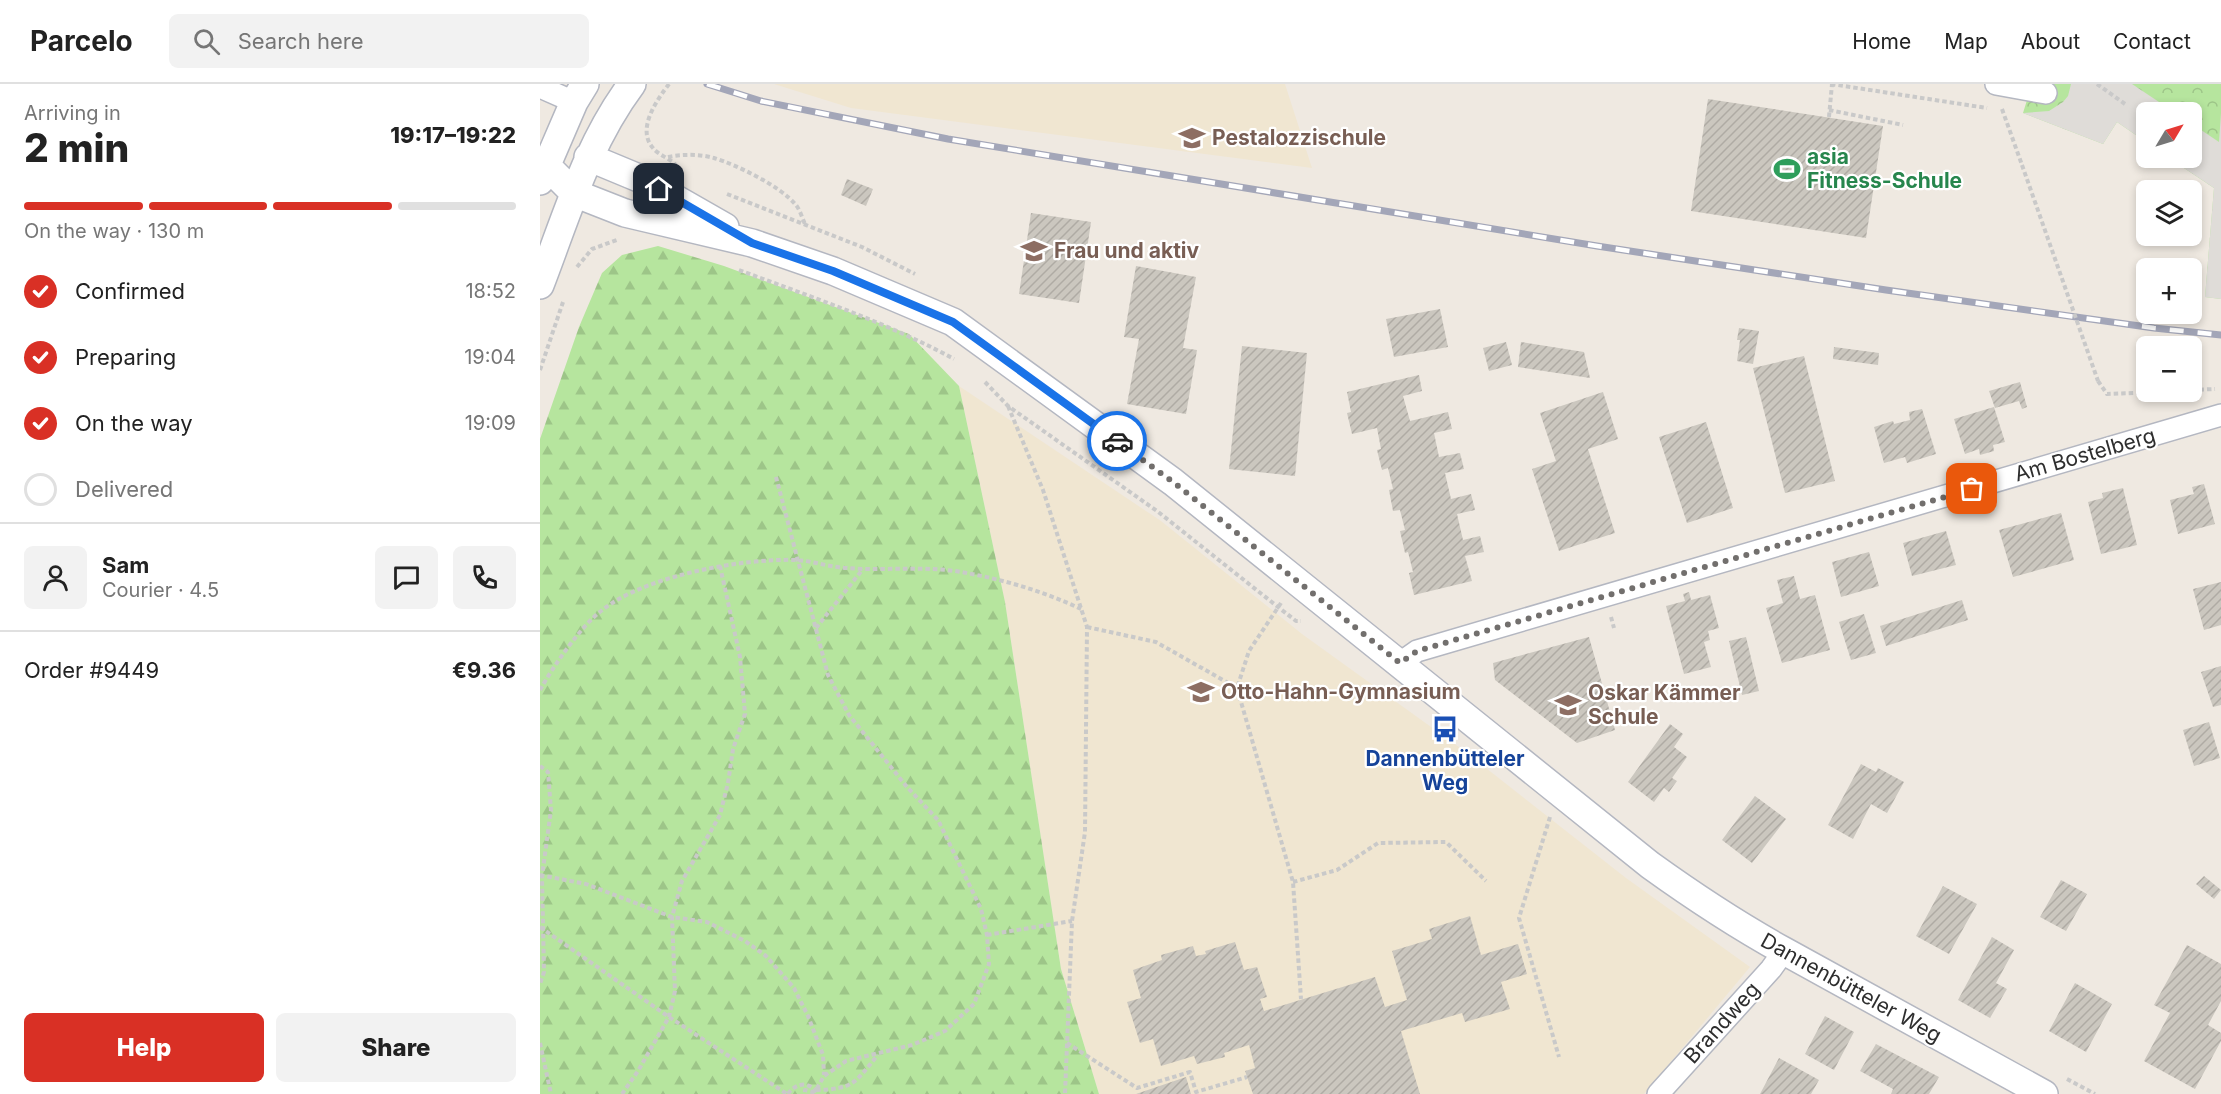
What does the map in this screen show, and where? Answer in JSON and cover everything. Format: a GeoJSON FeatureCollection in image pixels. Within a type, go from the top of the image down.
{"type":"FeatureCollection","features":[{"type":"Feature","properties":{"kind":"street"},"geometry":{"type":"LineString","coordinates":[[540,285],[588,157],[605,122],[632,84]]}},
{"type":"Feature","properties":{"kind":"street"},"geometry":{"type":"LineString","coordinates":[[2000,85],[2046,93]]}},
{"type":"Feature","properties":{"kind":"street"},"geometry":{"type":"LineString","coordinates":[[540,87],[579,93],[543,173]]}},
{"type":"Feature","properties":{"kind":"street"},"geometry":{"type":"LineString","coordinates":[[543,173],[588,157]]}},
{"type":"Feature","properties":{"kind":"street","name":"Dannenbütteler Weg"},"geometry":{"type":"LineString","coordinates":[[588,157],[641,179],[752,243]]}},
{"type":"Feature","properties":{"kind":"street","name":"Dannenbütteler Weg"},"geometry":{"type":"LineString","coordinates":[[543,173],[574,193],[625,213],[752,243],[833,271],[953,322],[1173,482],[1650,865],[1699,900],[1784,951],[2044,1094]]}},
{"type":"Feature","properties":{"kind":"street","name":"Am Bostelberg"},"geometry":{"type":"LineString","coordinates":[[1400,663],[1417,651],[2221,415]]}},
{"type":"Feature","properties":{"kind":"street","name":"Brandweg"},"geometry":{"type":"LineString","coordinates":[[1658,1094],[1771,969],[1784,951]]}},
{"type":"Feature","properties":{"kind":"path"},"geometry":{"type":"LineString","coordinates":[[669,84],[648,117],[648,138],[653,149],[668,157],[685,154],[714,158],[739,169],[777,189],[796,204],[806,224]]}},
{"type":"Feature","properties":{"kind":"path"},"geometry":{"type":"LineString","coordinates":[[1829,117],[1832,84],[2019,111],[2046,93]]}},
{"type":"Feature","properties":{"kind":"path"},"geometry":{"type":"LineString","coordinates":[[2097,84],[2125,104]]}},
{"type":"Feature","properties":{"kind":"path"},"geometry":{"type":"LineString","coordinates":[[2000,85],[2002,110],[2098,381],[2107,394],[2136,393]]}},
{"type":"Feature","properties":{"kind":"path"},"geometry":{"type":"LineString","coordinates":[[1829,110],[1903,125]]}},
{"type":"Feature","properties":{"kind":"path"},"geometry":{"type":"LineString","coordinates":[[577,268],[592,249],[616,240],[626,241]]}},
{"type":"Feature","properties":{"kind":"path"},"geometry":{"type":"LineString","coordinates":[[729,267],[863,317],[930,346],[957,361]]}},
{"type":"Feature","properties":{"kind":"path"},"geometry":{"type":"LineString","coordinates":[[540,370],[566,296]]}},
{"type":"Feature","properties":{"kind":"path"},"geometry":{"type":"LineString","coordinates":[[981,378],[1008,406],[1157,510],[1278,608],[1296,621],[1307,620]]}},
{"type":"Feature","properties":{"kind":"path"},"geometry":{"type":"LineString","coordinates":[[2202,389],[2221,388]]}},
{"type":"Feature","properties":{"kind":"path"},"geometry":{"type":"LineString","coordinates":[[1008,406],[1043,490],[1087,627],[1085,832],[1072,921],[1065,1094]]}},
{"type":"Feature","properties":{"kind":"path"},"geometry":{"type":"LineString","coordinates":[[776,477],[828,675],[849,715],[907,787],[938,820],[952,854],[981,909],[987,935],[989,964],[974,1004],[945,1031],[912,1045],[846,1061],[824,1076]]}},
{"type":"Feature","properties":{"kind":"path"},"geometry":{"type":"LineString","coordinates":[[540,690],[581,632],[600,611],[634,592],[692,572],[739,562],[797,560],[844,568],[953,571],[1052,595],[1081,610]]}},
{"type":"Feature","properties":{"kind":"path"},"geometry":{"type":"LineString","coordinates":[[622,1094],[669,1017],[675,991],[672,917],[682,881],[720,815],[734,749],[745,714],[740,657],[720,566]]}},
{"type":"Feature","properties":{"kind":"path"},"geometry":{"type":"LineString","coordinates":[[816,628],[864,568]]}},
{"type":"Feature","properties":{"kind":"path"},"geometry":{"type":"LineString","coordinates":[[1296,580],[1249,651],[1237,688],[1293,882],[1301,999]]}},
{"type":"Feature","properties":{"kind":"path"},"geometry":{"type":"LineString","coordinates":[[1087,627],[1156,642],[1237,688]]}},
{"type":"Feature","properties":{"kind":"path"},"geometry":{"type":"LineString","coordinates":[[540,766],[548,772],[551,810],[541,876],[544,972],[540,984]]}},
{"type":"Feature","properties":{"kind":"path"},"geometry":{"type":"LineString","coordinates":[[1553,808],[1519,918],[1559,1057]]}},
{"type":"Feature","properties":{"kind":"path"},"geometry":{"type":"LineString","coordinates":[[1293,882],[1337,870],[1378,843],[1446,842],[1486,881]]}},
{"type":"Feature","properties":{"kind":"path"},"geometry":{"type":"LineString","coordinates":[[541,876],[586,884],[672,917],[707,922],[745,941],[766,956],[794,988],[823,1055],[824,1076],[816,1093]]}},
{"type":"Feature","properties":{"kind":"path"},"geometry":{"type":"LineString","coordinates":[[987,935],[1072,921]]}},
{"type":"Feature","properties":{"kind":"path"},"geometry":{"type":"LineString","coordinates":[[541,928],[669,1017],[787,1094],[792,1087],[800,1084],[809,1085],[816,1093]]}},
{"type":"Feature","properties":{"kind":"path"},"geometry":{"type":"LineString","coordinates":[[1067,1043],[1137,1088],[1190,1072],[1196,1092],[1247,1077]]}},
{"type":"Feature","properties":{"kind":"path"},"geometry":{"type":"LineString","coordinates":[[540,1044],[551,1094]]}},
{"type":"Feature","properties":{"kind":"path"},"geometry":{"type":"LineString","coordinates":[[805,1092],[805,1090],[816,1093],[841,1090],[851,1085],[879,1054]]}},
{"type":"Feature","properties":{"kind":"shaded area","name":"Pestalozzischule"},"geometry":{"type":"Polygon","coordinates":[[[774,84],[1285,84],[1312,168],[851,108],[774,84]]]}},
{"type":"Feature","properties":{"kind":"shaded area"},"geometry":{"type":"Polygon","coordinates":[[[2071,84],[2132,84],[2159,102],[2136,102],[2136,135],[2117,122],[2103,144],[2023,113],[2049,111],[2068,96],[2071,84]]]}},
{"type":"Feature","properties":{"kind":"shaded area"},"geometry":{"type":"Polygon","coordinates":[[[2221,113],[2221,299],[2205,297],[2214,188],[2184,168],[2202,168],[2202,131],[2219,142],[2221,113]]]}},
{"type":"Feature","properties":{"kind":"shaded area","name":"Otto-Hahn-Gymnasium"},"geometry":{"type":"Polygon","coordinates":[[[959,386],[1161,521],[1302,634],[1463,750],[1626,878],[1750,967],[1644,1094],[1099,1094],[1061,969],[1005,602],[959,386]]]}},
{"type":"Feature","properties":{"kind":"green space"},"geometry":{"type":"Polygon","coordinates":[[[2032,84],[2221,84],[2221,299],[2205,297],[2214,188],[2184,168],[2202,168],[2202,102],[2136,102],[2136,135],[2117,122],[2103,144],[2023,113],[2032,84]]]}},
{"type":"Feature","properties":{"kind":"green space"},"geometry":{"type":"Polygon","coordinates":[[[658,246],[724,266],[909,334],[959,386],[1005,602],[1061,969],[1099,1094],[540,1094],[540,439],[579,327],[602,273],[622,255],[658,246]]]}},
{"type":"Feature","properties":{"kind":"building","name":"asia Fitness-Schule"},"geometry":{"type":"Polygon","coordinates":[[[1708,99],[1883,126],[1866,238],[1691,211],[1708,99]]]}},
{"type":"Feature","properties":{"kind":"building"},"geometry":{"type":"Polygon","coordinates":[[[847,179],[873,189],[866,206],[841,195],[847,179]]]}},
{"type":"Feature","properties":{"kind":"building"},"geometry":{"type":"Polygon","coordinates":[[[1031,213],[1091,222],[1079,303],[1019,294],[1031,213]]]}},
{"type":"Feature","properties":{"kind":"building"},"geometry":{"type":"Polygon","coordinates":[[[1136,266],[1196,277],[1183,348],[1197,350],[1186,414],[1127,404],[1139,339],[1124,337],[1136,266]]]}},
{"type":"Feature","properties":{"kind":"building"},"geometry":{"type":"Polygon","coordinates":[[[1440,309],[1448,347],[1394,357],[1386,319],[1440,309]]]}},
{"type":"Feature","properties":{"kind":"building"},"geometry":{"type":"Polygon","coordinates":[[[1739,328],[1759,331],[1753,364],[1737,361],[1739,328]]]}},
{"type":"Feature","properties":{"kind":"building"},"geometry":{"type":"Polygon","coordinates":[[[1506,342],[1512,365],[1489,371],[1483,348],[1506,342]]]}},
{"type":"Feature","properties":{"kind":"building"},"geometry":{"type":"Polygon","coordinates":[[[1521,342],[1584,352],[1590,378],[1518,367],[1521,342]]]}},
{"type":"Feature","properties":{"kind":"building"},"geometry":{"type":"Polygon","coordinates":[[[1242,346],[1307,353],[1295,476],[1229,469],[1242,346]]]}},
{"type":"Feature","properties":{"kind":"building"},"geometry":{"type":"Polygon","coordinates":[[[1834,347],[1879,353],[1878,365],[1833,359],[1834,347]]]}},
{"type":"Feature","properties":{"kind":"building"},"geometry":{"type":"Polygon","coordinates":[[[1804,356],[1835,481],[1785,493],[1753,368],[1804,356]]]}},
{"type":"Feature","properties":{"kind":"building"},"geometry":{"type":"Polygon","coordinates":[[[1419,375],[1422,391],[1403,396],[1410,421],[1448,412],[1452,429],[1434,433],[1439,457],[1460,453],[1464,469],[1445,473],[1451,499],[1471,494],[1475,510],[1457,514],[1463,540],[1480,536],[1484,552],[1465,556],[1472,581],[1414,595],[1409,573],[1413,572],[1408,552],[1405,553],[1400,531],[1405,530],[1400,510],[1393,511],[1389,490],[1393,489],[1388,468],[1382,470],[1377,450],[1381,449],[1377,428],[1352,434],[1347,413],[1351,412],[1347,392],[1419,375]]]}},
{"type":"Feature","properties":{"kind":"building"},"geometry":{"type":"Polygon","coordinates":[[[2020,382],[2027,407],[2022,409],[2019,401],[1995,408],[1989,391],[2020,382]]]}},
{"type":"Feature","properties":{"kind":"building"},"geometry":{"type":"Polygon","coordinates":[[[1603,392],[1618,439],[1588,449],[1615,533],[1559,551],[1532,469],[1556,461],[1540,413],[1603,392]]]}},
{"type":"Feature","properties":{"kind":"building"},"geometry":{"type":"Polygon","coordinates":[[[1994,407],[2005,442],[1993,445],[1994,451],[1980,455],[1979,449],[1965,454],[1954,419],[1994,407]]]}},
{"type":"Feature","properties":{"kind":"building"},"geometry":{"type":"Polygon","coordinates":[[[1922,409],[1936,454],[1907,463],[1905,457],[1884,463],[1874,427],[1893,421],[1894,424],[1910,420],[1909,412],[1922,409]]]}},
{"type":"Feature","properties":{"kind":"building"},"geometry":{"type":"Polygon","coordinates":[[[1706,422],[1733,508],[1687,523],[1659,437],[1706,422]]]}},
{"type":"Feature","properties":{"kind":"building"},"geometry":{"type":"Polygon","coordinates":[[[2204,484],[2215,524],[2178,534],[2170,500],[2194,494],[2192,487],[2204,484]]]}},
{"type":"Feature","properties":{"kind":"building"},"geometry":{"type":"Polygon","coordinates":[[[2123,488],[2137,545],[2101,554],[2088,502],[2103,498],[2102,493],[2123,488]]]}},
{"type":"Feature","properties":{"kind":"building"},"geometry":{"type":"Polygon","coordinates":[[[2061,513],[2074,560],[2013,577],[1999,530],[2061,513]]]}},
{"type":"Feature","properties":{"kind":"building"},"geometry":{"type":"Polygon","coordinates":[[[1946,531],[1956,565],[1912,576],[1903,543],[1946,531]]]}},
{"type":"Feature","properties":{"kind":"building"},"geometry":{"type":"Polygon","coordinates":[[[1869,552],[1879,586],[1841,597],[1832,562],[1869,552]]]}},
{"type":"Feature","properties":{"kind":"building"},"geometry":{"type":"Polygon","coordinates":[[[1794,576],[1800,599],[1815,595],[1830,650],[1782,663],[1766,608],[1783,603],[1777,580],[1794,576]]]}},
{"type":"Feature","properties":{"kind":"building"},"geometry":{"type":"Polygon","coordinates":[[[2221,582],[2221,625],[2204,630],[2193,589],[2221,582]]]}},
{"type":"Feature","properties":{"kind":"building"},"geometry":{"type":"Polygon","coordinates":[[[1689,592],[1691,600],[1710,595],[1719,628],[1708,631],[1710,640],[1704,642],[1711,667],[1684,674],[1666,606],[1685,601],[1683,594],[1689,592]]]}},
{"type":"Feature","properties":{"kind":"building"},"geometry":{"type":"Polygon","coordinates":[[[1962,600],[1968,620],[1886,646],[1880,626],[1962,600]]]}},
{"type":"Feature","properties":{"kind":"building"},"geometry":{"type":"Polygon","coordinates":[[[1864,614],[1876,653],[1851,660],[1839,622],[1864,614]]]}},
{"type":"Feature","properties":{"kind":"building","name":"Oskar Kämmer Schule"},"geometry":{"type":"Polygon","coordinates":[[[1589,637],[1615,730],[1577,743],[1495,680],[1493,663],[1589,637]]]}},
{"type":"Feature","properties":{"kind":"building"},"geometry":{"type":"Polygon","coordinates":[[[1746,637],[1759,691],[1742,695],[1729,641],[1746,637]]]}},
{"type":"Feature","properties":{"kind":"building"},"geometry":{"type":"Polygon","coordinates":[[[2221,666],[2221,705],[2213,707],[2201,672],[2221,666]]]}},
{"type":"Feature","properties":{"kind":"building"},"geometry":{"type":"Polygon","coordinates":[[[2209,722],[2220,758],[2194,766],[2183,730],[2209,722]]]}},
{"type":"Feature","properties":{"kind":"building"},"geometry":{"type":"Polygon","coordinates":[[[1670,724],[1683,734],[1674,747],[1687,757],[1672,778],[1677,781],[1669,792],[1664,788],[1654,802],[1628,782],[1670,724]]]}},
{"type":"Feature","properties":{"kind":"building"},"geometry":{"type":"Polygon","coordinates":[[[1861,764],[1876,772],[1878,768],[1904,782],[1887,813],[1871,804],[1853,839],[1828,825],[1861,764]]]}},
{"type":"Feature","properties":{"kind":"building"},"geometry":{"type":"Polygon","coordinates":[[[1755,796],[1786,819],[1752,863],[1722,840],[1755,796]]]}},
{"type":"Feature","properties":{"kind":"building"},"geometry":{"type":"Polygon","coordinates":[[[2204,876],[2221,890],[2214,899],[2196,884],[2204,876]]]}},
{"type":"Feature","properties":{"kind":"building"},"geometry":{"type":"Polygon","coordinates":[[[2061,880],[2087,894],[2066,931],[2040,917],[2061,880]]]}},
{"type":"Feature","properties":{"kind":"building"},"geometry":{"type":"Polygon","coordinates":[[[1943,886],[1977,904],[1949,954],[1916,936],[1943,886]]]}},
{"type":"Feature","properties":{"kind":"building"},"geometry":{"type":"Polygon","coordinates":[[[1470,916],[1481,955],[1518,944],[1527,974],[1501,982],[1510,1009],[1465,1022],[1462,1013],[1401,1031],[1420,1094],[1253,1094],[1245,1071],[1255,1068],[1249,1045],[1224,1053],[1225,1057],[1197,1064],[1194,1056],[1161,1066],[1153,1039],[1140,1043],[1127,1002],[1141,998],[1133,970],[1162,960],[1161,955],[1193,946],[1196,956],[1235,942],[1244,970],[1257,967],[1267,997],[1260,999],[1264,1011],[1375,977],[1385,1007],[1407,1000],[1392,951],[1432,939],[1429,929],[1470,916]]]}},
{"type":"Feature","properties":{"kind":"building"},"geometry":{"type":"Polygon","coordinates":[[[1992,937],[2014,950],[1996,983],[2007,989],[1990,1018],[1958,1000],[1992,937]]]}},
{"type":"Feature","properties":{"kind":"building"},"geometry":{"type":"Polygon","coordinates":[[[2187,945],[2221,964],[2221,1001],[2208,1025],[2221,1033],[2221,1041],[2195,1089],[2144,1061],[2170,1013],[2154,1005],[2187,945]]]}},
{"type":"Feature","properties":{"kind":"building"},"geometry":{"type":"Polygon","coordinates":[[[2075,983],[2112,1004],[2086,1052],[2049,1031],[2075,983]]]}},
{"type":"Feature","properties":{"kind":"building"},"geometry":{"type":"Polygon","coordinates":[[[1825,1016],[1854,1032],[1834,1070],[1805,1054],[1825,1016]]]}},
{"type":"Feature","properties":{"kind":"building"},"geometry":{"type":"Polygon","coordinates":[[[1876,1044],[1939,1077],[1929,1094],[1891,1094],[1893,1089],[1860,1071],[1876,1044]]]}},
{"type":"Feature","properties":{"kind":"building"},"geometry":{"type":"Polygon","coordinates":[[[1779,1058],[1819,1080],[1811,1094],[1760,1094],[1779,1058]]]}},
{"type":"Feature","properties":{"kind":"building"},"geometry":{"type":"Polygon","coordinates":[[[1186,1077],[1191,1094],[1136,1094],[1186,1077]]]}},
{"type":"Feature","properties":{"kind":"railway"},"geometry":{"type":"LineString","coordinates":[[707,84],[761,101],[948,139],[1597,246],[1886,290],[2154,328],[2221,335]]}},
{"type":"Feature","properties":{"kind":"way so far"},"geometry":{"type":"LineString","coordinates":[[1117,441],[1173,482],[1400,663],[1417,651],[1972,489]]}},
{"type":"Feature","properties":{"kind":"place","name":"Pestalozzischule"},"geometry":{"type":"Point","coordinates":[1192,138]}},
{"type":"Feature","properties":{"kind":"place","name":"asia Fitness-Schule"},"geometry":{"type":"Point","coordinates":[1787,169]}},
{"type":"Feature","properties":{"kind":"place","name":"Frau und aktiv"},"geometry":{"type":"Point","coordinates":[1034,251]}},
{"type":"Feature","properties":{"kind":"place","name":"Otto-Hahn-Gymnasium"},"geometry":{"type":"Point","coordinates":[1201,692]}},
{"type":"Feature","properties":{"kind":"place","name":"Oskar Kämmer Schule"},"geometry":{"type":"Point","coordinates":[1568,705]}},
{"type":"Feature","properties":{"kind":"place","name":"Dannenbütteler Weg"},"geometry":{"type":"Point","coordinates":[1445,729]}},
{"type":"Feature","properties":{"kind":"route"},"geometry":{"type":"LineString","coordinates":[[659,189],[752,243],[833,271],[953,322],[1117,441]]}}]}
